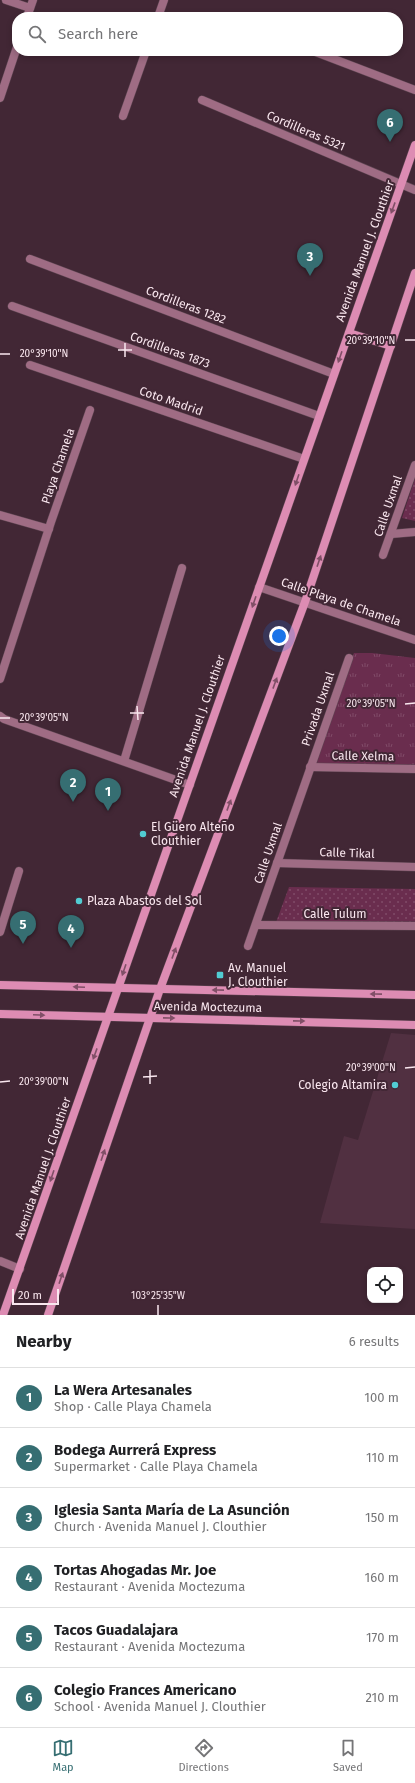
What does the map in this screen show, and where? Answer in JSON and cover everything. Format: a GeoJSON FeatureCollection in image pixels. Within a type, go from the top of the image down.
{"type":"FeatureCollection","features":[{"type":"Feature","properties":{"kind":"main road","name":"Avenida Manuel J. Clouthier"},"geometry":{"type":"LineString","coordinates":[[4,1315],[415,145]]}},
{"type":"Feature","properties":{"kind":"main road"},"geometry":{"type":"LineString","coordinates":[[48,1315],[152,1018],[160,989],[305,602],[415,273]]}},
{"type":"Feature","properties":{"kind":"main road"},"geometry":{"type":"LineString","coordinates":[[349,332],[391,346]]}},
{"type":"Feature","properties":{"kind":"main road","name":"Avenida Moctezuma"},"geometry":{"type":"LineString","coordinates":[[0,985],[415,995]]}},
{"type":"Feature","properties":{"kind":"main road","name":"Avenida Moctezuma"},"geometry":{"type":"LineString","coordinates":[[0,1014],[415,1025]]}},
{"type":"Feature","properties":{"kind":"street"},"geometry":{"type":"LineString","coordinates":[[6,0],[32,4]]}},
{"type":"Feature","properties":{"kind":"street"},"geometry":{"type":"LineString","coordinates":[[160,12],[164,0]]}},
{"type":"Feature","properties":{"kind":"street"},"geometry":{"type":"LineString","coordinates":[[0,98],[14,56]]}},
{"type":"Feature","properties":{"kind":"street"},"geometry":{"type":"LineString","coordinates":[[123,116],[144,56]]}},
{"type":"Feature","properties":{"kind":"street"},"geometry":{"type":"LineString","coordinates":[[326,56],[415,90]]}},
{"type":"Feature","properties":{"kind":"street","name":"Cordilleras 5321"},"geometry":{"type":"LineString","coordinates":[[202,100],[415,190]]}},
{"type":"Feature","properties":{"kind":"street","name":"Cordilleras 1282"},"geometry":{"type":"LineString","coordinates":[[30,259],[334,374]]}},
{"type":"Feature","properties":{"kind":"street","name":"Cordilleras 1873"},"geometry":{"type":"LineString","coordinates":[[12,306],[319,416]]}},
{"type":"Feature","properties":{"kind":"street","name":"Coto Madrid"},"geometry":{"type":"LineString","coordinates":[[30,365],[304,459]]}},
{"type":"Feature","properties":{"kind":"street","name":"Playa Chamela"},"geometry":{"type":"LineString","coordinates":[[0,679],[90,410]]}},
{"type":"Feature","properties":{"kind":"street","name":"Calle Uxmal"},"geometry":{"type":"LineString","coordinates":[[383,555],[414,470]]}},
{"type":"Feature","properties":{"kind":"street"},"geometry":{"type":"LineString","coordinates":[[0,515],[49,529]]}},
{"type":"Feature","properties":{"kind":"street"},"geometry":{"type":"LineString","coordinates":[[391,534],[415,532]]}},
{"type":"Feature","properties":{"kind":"street"},"geometry":{"type":"LineString","coordinates":[[124,761],[182,568]]}},
{"type":"Feature","properties":{"kind":"street","name":"Calle Playa de Chamela"},"geometry":{"type":"LineString","coordinates":[[259,587],[415,640]]}},
{"type":"Feature","properties":{"kind":"street","name":"Privada Uxmal"},"geometry":{"type":"LineString","coordinates":[[310,767],[348,658]]}},
{"type":"Feature","properties":{"kind":"street"},"geometry":{"type":"LineString","coordinates":[[0,716],[4,719],[190,785]]}},
{"type":"Feature","properties":{"kind":"street","name":"Calle Uxmal"},"geometry":{"type":"LineString","coordinates":[[248,946],[310,767]]}},
{"type":"Feature","properties":{"kind":"street","name":"Calle Xelma"},"geometry":{"type":"LineString","coordinates":[[310,767],[415,769]]}},
{"type":"Feature","properties":{"kind":"street","name":"Calle Tikal"},"geometry":{"type":"LineString","coordinates":[[277,862],[415,867]]}},
{"type":"Feature","properties":{"kind":"street"},"geometry":{"type":"LineString","coordinates":[[0,932],[19,871]]}},
{"type":"Feature","properties":{"kind":"street","name":"Calle Tulum"},"geometry":{"type":"LineString","coordinates":[[256,925],[415,926]]}},
{"type":"Feature","properties":{"kind":"street"},"geometry":{"type":"LineString","coordinates":[[0,1261],[20,1269]]}},
{"type":"Feature","properties":{"kind":"shaded area","name":"Colegio Altamira"},"geometry":{"type":"Polygon","coordinates":[[[391,1033],[415,1035],[415,1229],[320,1223],[344,1136],[358,1140],[391,1033]]]}},
{"type":"Feature","properties":{"kind":"green space"},"geometry":{"type":"Polygon","coordinates":[[[415,478],[415,521],[402,518],[415,478]]]}},
{"type":"Feature","properties":{"kind":"green space"},"geometry":{"type":"Polygon","coordinates":[[[354,653],[372,653],[415,658],[415,769],[310,767],[354,653]]]}},
{"type":"Feature","properties":{"kind":"green space"},"geometry":{"type":"Polygon","coordinates":[[[289,887],[415,889],[415,928],[275,925],[289,887]]]}},
{"type":"Feature","properties":{"kind":"place","name":"Colegio Frances Americano"},"geometry":{"type":"Point","coordinates":[390,142]}},
{"type":"Feature","properties":{"kind":"place","name":"Iglesia Santa María de La Asunción"},"geometry":{"type":"Point","coordinates":[310,276]}},
{"type":"Feature","properties":{"kind":"place","name":"Bodega Aurrerá Express"},"geometry":{"type":"Point","coordinates":[73,802]}},
{"type":"Feature","properties":{"kind":"place","name":"La Wera Artesanales"},"geometry":{"type":"Point","coordinates":[108,811]}},
{"type":"Feature","properties":{"kind":"place","name":"El Güero Alteño Clouthier"},"geometry":{"type":"Point","coordinates":[143,834]}},
{"type":"Feature","properties":{"kind":"place","name":"Plaza Abastos del Sol"},"geometry":{"type":"Point","coordinates":[79,901]}},
{"type":"Feature","properties":{"kind":"place","name":"Tacos Guadalajara"},"geometry":{"type":"Point","coordinates":[23,944]}},
{"type":"Feature","properties":{"kind":"place","name":"Tortas Ahogadas Mr. Joe"},"geometry":{"type":"Point","coordinates":[71,948]}},
{"type":"Feature","properties":{"kind":"place","name":"Av. Manuel J. Clouthier"},"geometry":{"type":"Point","coordinates":[220,975]}},
{"type":"Feature","properties":{"kind":"place","name":"Colegio Altamira"},"geometry":{"type":"Point","coordinates":[395,1085]}}]}
